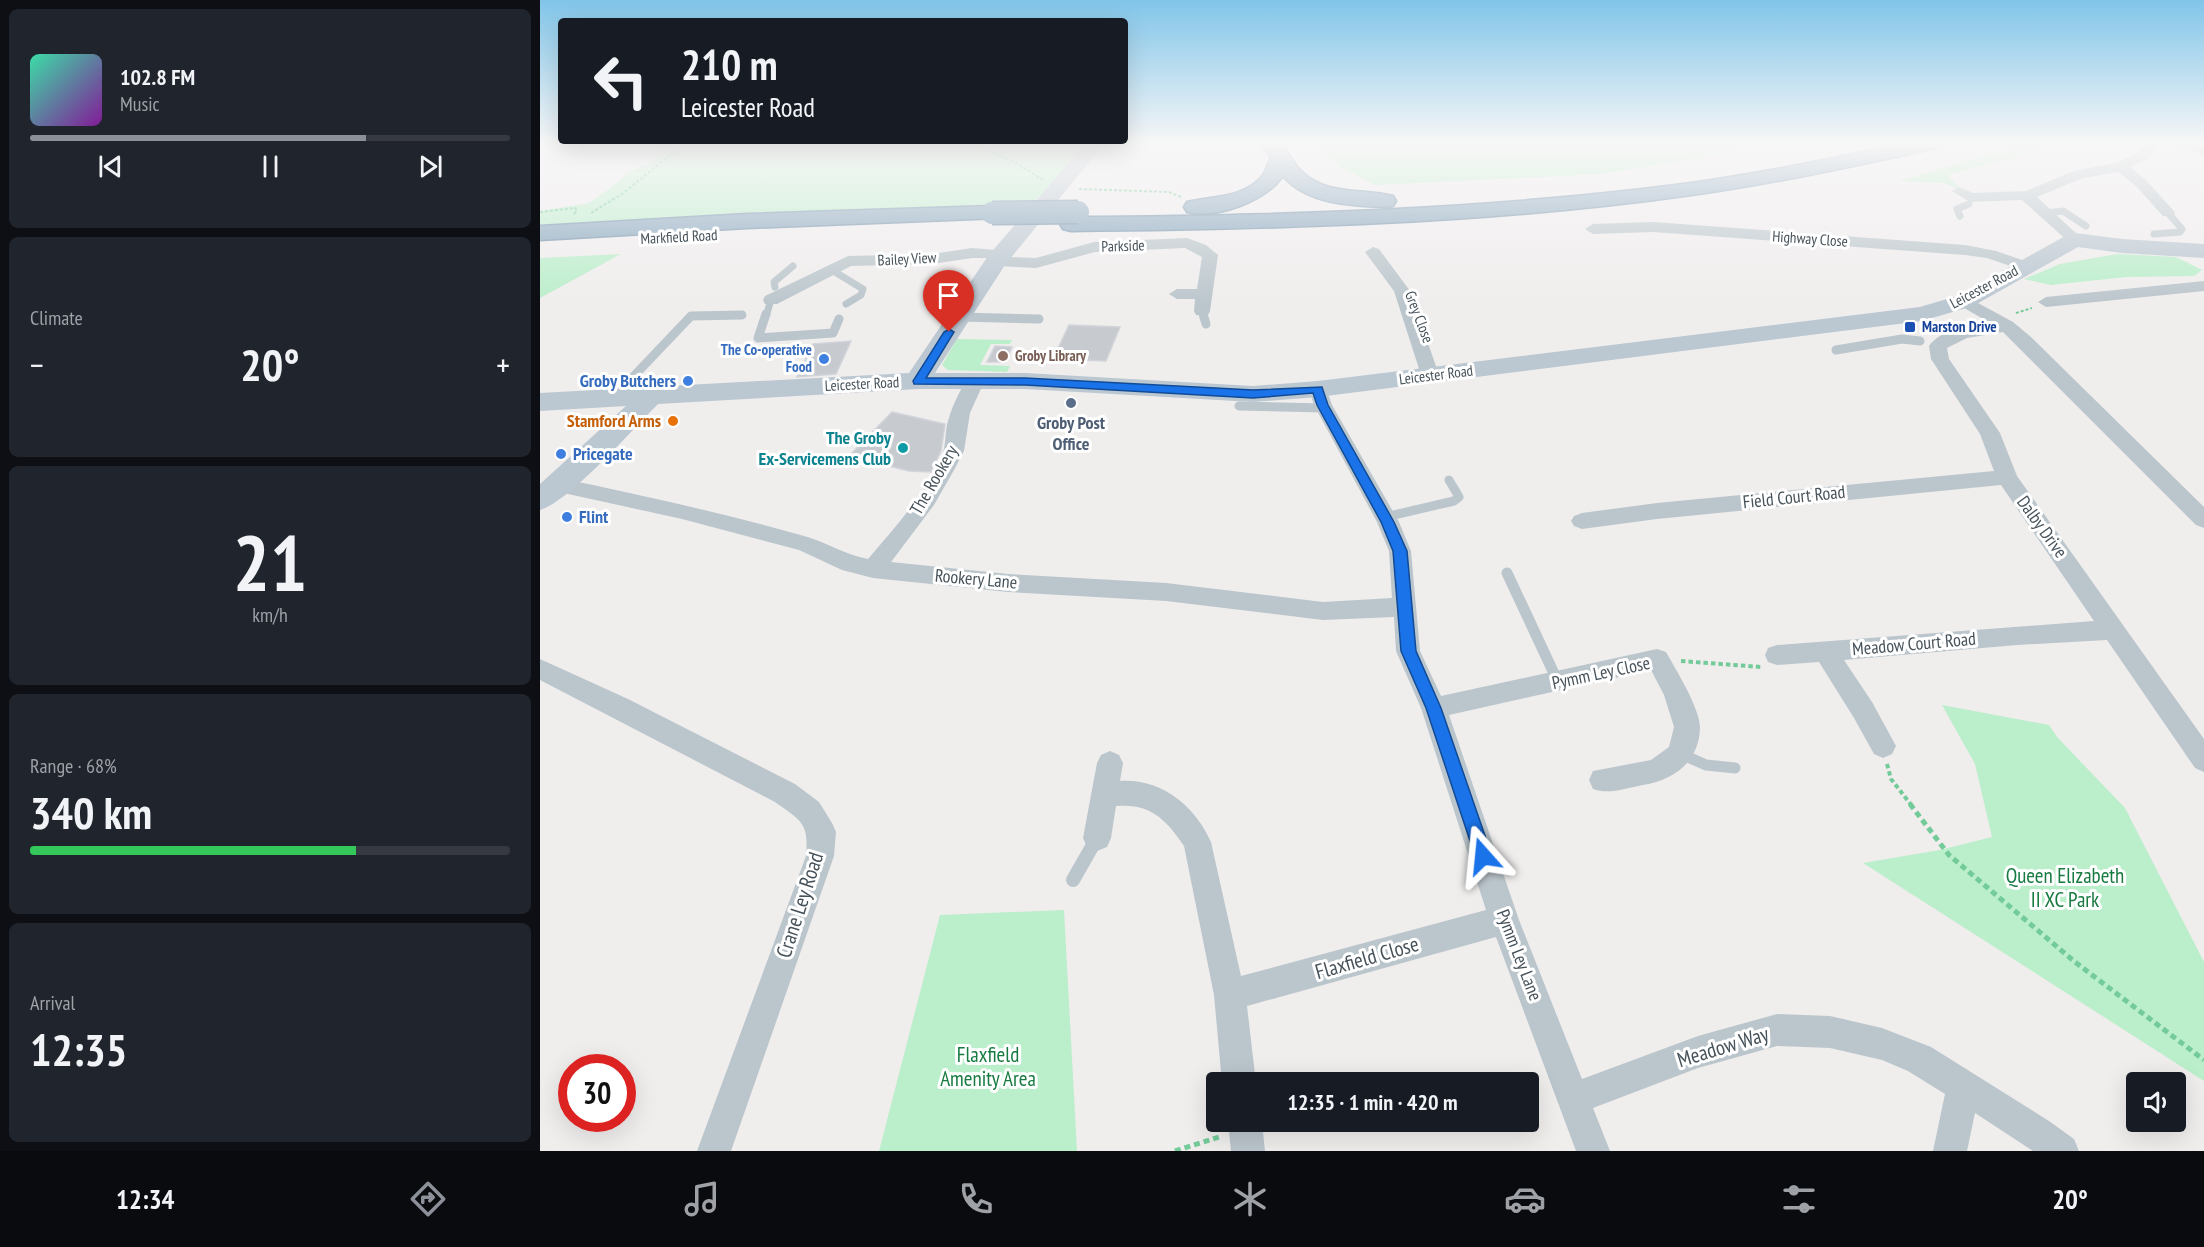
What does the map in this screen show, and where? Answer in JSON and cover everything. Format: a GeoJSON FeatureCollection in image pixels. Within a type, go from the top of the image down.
{"type":"FeatureCollection","features":[{"type":"Feature","properties":{"kind":"highway"},"geometry":{"type":"LineString","coordinates":[[1162,211],[1220,204],[1244,198]]}},
{"type":"Feature","properties":{"kind":"highway"},"geometry":{"type":"LineString","coordinates":[[1344,198],[1432,203]]}},
{"type":"Feature","properties":{"kind":"highway","name":"Markfield Road"},"geometry":{"type":"LineString","coordinates":[[1075,218],[1162,211],[1282,210],[1510,198]]}},
{"type":"Feature","properties":{"kind":"highway","name":"Markfield Road"},"geometry":{"type":"LineString","coordinates":[[540,233],[747,221],[1075,218],[1361,219],[1554,206],[1619,198]]}},
{"type":"Feature","properties":{"kind":"highway","name":"Markfield Road"},"geometry":{"type":"LineString","coordinates":[[540,245],[988,219]]}},
{"type":"Feature","properties":{"kind":"street"},"geometry":{"type":"LineString","coordinates":[[918,381],[999,258],[1051,198]]}},
{"type":"Feature","properties":{"kind":"street"},"geometry":{"type":"LineString","coordinates":[[1966,198],[1972,198]]}},
{"type":"Feature","properties":{"kind":"street"},"geometry":{"type":"LineString","coordinates":[[2029,198],[2046,213],[2080,233],[2122,246],[2203,252]]}},
{"type":"Feature","properties":{"kind":"street"},"geometry":{"type":"LineString","coordinates":[[2157,198],[2167,208]]}},
{"type":"Feature","properties":{"kind":"street","name":"Highway Close"},"geometry":{"type":"LineString","coordinates":[[1593,229],[1653,227],[1965,250],[1990,254],[2025,266]]}},
{"type":"Feature","properties":{"kind":"street","name":"Leicester Road"},"geometry":{"type":"LineString","coordinates":[[650,397],[918,381],[1025,381],[1321,399],[1436,374],[1922,314],[1955,306],[1965,301],[2080,233]]}},
{"type":"Feature","properties":{"kind":"street","name":"Parkside"},"geometry":{"type":"LineString","coordinates":[[999,258],[1036,263],[1094,247],[1187,243],[1210,255],[1204,294],[1204,318]]}},
{"type":"Feature","properties":{"kind":"street"},"geometry":{"type":"LineString","coordinates":[[1373,252],[1402,291],[1436,374]]}},
{"type":"Feature","properties":{"kind":"street","name":"Bailey View"},"geometry":{"type":"LineString","coordinates":[[777,294],[848,261],[932,258],[972,253],[999,258]]}},
{"type":"Feature","properties":{"kind":"street","name":"Grey Close"},"geometry":{"type":"LineString","coordinates":[[1392,263],[1410,289],[1436,374]]}},
{"type":"Feature","properties":{"kind":"street"},"geometry":{"type":"LineString","coordinates":[[2046,302],[2204,286]]}},
{"type":"Feature","properties":{"kind":"street"},"geometry":{"type":"LineString","coordinates":[[1177,294],[1204,294]]}},
{"type":"Feature","properties":{"kind":"street"},"geometry":{"type":"LineString","coordinates":[[1965,301],[2003,324],[2060,374],[2204,520]]}},
{"type":"Feature","properties":{"kind":"street"},"geometry":{"type":"LineString","coordinates":[[1929,344],[2003,324]]}},
{"type":"Feature","properties":{"kind":"street","name":"Dalby Drive"},"geometry":{"type":"LineString","coordinates":[[1929,344],[1990,433],[2007,478],[2204,760]]}},
{"type":"Feature","properties":{"kind":"street","name":"The Rookery"},"geometry":{"type":"LineString","coordinates":[[873,569],[929,496],[951,457],[958,441],[957,426],[975,382]]}},
{"type":"Feature","properties":{"kind":"street"},"geometry":{"type":"LineString","coordinates":[[540,402],[650,397]]}},
{"type":"Feature","properties":{"kind":"street"},"geometry":{"type":"LineString","coordinates":[[549,493],[650,397]]}},
{"type":"Feature","properties":{"kind":"street","name":"Pymm Ley Lane"},"geometry":{"type":"LineString","coordinates":[[1321,399],[1385,517],[1400,551],[1408,651],[1434,708],[1504,920],[1593,1151]]}},
{"type":"Feature","properties":{"kind":"street","name":"Field Court Road"},"geometry":{"type":"LineString","coordinates":[[1582,521],[1742,502],[2007,478]]}},
{"type":"Feature","properties":{"kind":"street","name":"Rookery Lane"},"geometry":{"type":"LineString","coordinates":[[549,493],[682,511],[805,544],[850,564],[873,569],[1008,583],[1166,592],[1323,611],[1404,607]]}},
{"type":"Feature","properties":{"kind":"street","name":"Meadow Court Road"},"geometry":{"type":"LineString","coordinates":[[1883,746],[1863,710],[1825,652],[2017,635],[2113,630]]}},
{"type":"Feature","properties":{"kind":"street"},"geometry":{"type":"LineString","coordinates":[[1777,655],[1825,652]]}},
{"type":"Feature","properties":{"kind":"street","name":"Pymm Ley Close"},"geometry":{"type":"LineString","coordinates":[[1434,708],[1657,659],[1676,693],[1687,727],[1681,754]]}},
{"type":"Feature","properties":{"kind":"street","name":"Crane Ley Road"},"geometry":{"type":"LineString","coordinates":[[540,669],[785,793],[809,811],[822,832],[820,856],[714,1151]]}},
{"type":"Feature","properties":{"kind":"street"},"geometry":{"type":"LineString","coordinates":[[1602,780],[1657,771],[1681,754]]}},
{"type":"Feature","properties":{"kind":"street"},"geometry":{"type":"LineString","coordinates":[[1096,838],[1110,763]]}},
{"type":"Feature","properties":{"kind":"street"},"geometry":{"type":"LineString","coordinates":[[1105,794],[1141,794],[1166,805],[1184,820],[1197,842],[1230,995],[1238,1072]]}},
{"type":"Feature","properties":{"kind":"street","name":"Flaxfield Close"},"geometry":{"type":"LineString","coordinates":[[1230,995],[1504,920]]}},
{"type":"Feature","properties":{"kind":"street","name":"Meadow Way"},"geometry":{"type":"LineString","coordinates":[[1574,1098],[1698,1052],[1777,1030],[1830,1032],[1882,1044],[1919,1059],[2062,1151]]}},
{"type":"Feature","properties":{"kind":"street"},"geometry":{"type":"LineString","coordinates":[[1950,1151],[1963,1087]]}},
{"type":"Feature","properties":{"kind":"lane"},"geometry":{"type":"LineString","coordinates":[[1959,216],[1957,209],[1966,198]]}},
{"type":"Feature","properties":{"kind":"lane"},"geometry":{"type":"LineString","coordinates":[[2154,234],[2180,232],[2182,229],[2167,208]]}},
{"type":"Feature","properties":{"kind":"lane"},"geometry":{"type":"LineString","coordinates":[[793,266],[774,282],[777,294],[758,338],[833,333],[839,319]]}},
{"type":"Feature","properties":{"kind":"lane"},"geometry":{"type":"LineString","coordinates":[[830,269],[863,289],[861,296],[846,304]]}},
{"type":"Feature","properties":{"kind":"lane"},"geometry":{"type":"LineString","coordinates":[[613,398],[691,316],[742,315]]}},
{"type":"Feature","properties":{"kind":"lane"},"geometry":{"type":"LineString","coordinates":[[960,317],[1039,319]]}},
{"type":"Feature","properties":{"kind":"lane"},"geometry":{"type":"LineString","coordinates":[[1836,350],[1902,339],[1929,344]]}},
{"type":"Feature","properties":{"kind":"lane"},"geometry":{"type":"LineString","coordinates":[[1239,406],[1321,399]]}},
{"type":"Feature","properties":{"kind":"lane"},"geometry":{"type":"LineString","coordinates":[[1385,517],[1454,501],[1459,497],[1449,480]]}},
{"type":"Feature","properties":{"kind":"lane"},"geometry":{"type":"LineString","coordinates":[[1507,573],[1558,682]]}},
{"type":"Feature","properties":{"kind":"lane"},"geometry":{"type":"LineString","coordinates":[[1681,754],[1706,765],[1735,768]]}},
{"type":"Feature","properties":{"kind":"lane"},"geometry":{"type":"LineString","coordinates":[[1073,880],[1096,838]]}},
{"type":"Feature","properties":{"kind":"path"},"geometry":{"type":"LineString","coordinates":[[587,215],[616,198]]}},
{"type":"Feature","properties":{"kind":"path"},"geometry":{"type":"LineString","coordinates":[[1162,211],[1186,202],[1182,198]]}},
{"type":"Feature","properties":{"kind":"path"},"geometry":{"type":"LineString","coordinates":[[540,212],[575,208],[577,211],[570,217],[579,216]]}},
{"type":"Feature","properties":{"kind":"path"},"geometry":{"type":"LineString","coordinates":[[2003,324],[2046,302]]}},
{"type":"Feature","properties":{"kind":"path"},"geometry":{"type":"LineString","coordinates":[[1657,659],[1765,667],[1777,655]]}},
{"type":"Feature","properties":{"kind":"path"},"geometry":{"type":"LineString","coordinates":[[1883,746],[1891,779],[1949,855],[2075,962],[2204,1060]]}},
{"type":"Feature","properties":{"kind":"path"},"geometry":{"type":"LineString","coordinates":[[1175,1151],[1246,1134]]}},
{"type":"Feature","properties":{"kind":"green space"},"geometry":{"type":"Polygon","coordinates":[[[597,198],[1038,198],[1034,201],[937,208],[607,221],[540,227],[540,211],[589,203],[597,198]]]}},
{"type":"Feature","properties":{"kind":"green space"},"geometry":{"type":"Polygon","coordinates":[[[621,254],[540,298],[540,258],[621,254]]]}},
{"type":"Feature","properties":{"kind":"green space"},"geometry":{"type":"Polygon","coordinates":[[[2117,254],[2176,257],[2202,270],[2194,276],[2126,277],[2051,285],[2024,279],[2060,264],[2117,254]]]}},
{"type":"Feature","properties":{"kind":"green space"},"geometry":{"type":"Polygon","coordinates":[[[957,339],[1012,340],[1010,344],[991,344],[980,365],[1010,366],[1007,372],[948,370],[942,365],[957,339]]]}},
{"type":"Feature","properties":{"kind":"green space","name":"Queen Elizabeth II XC Park"},"geometry":{"type":"Polygon","coordinates":[[[1942,705],[2049,725],[2057,737],[2125,808],[2204,962],[2204,1081],[1863,863],[1940,850],[1992,837],[1975,764],[1942,705]]]}},
{"type":"Feature","properties":{"kind":"green space","name":"Flaxfield Amenity Area"},"geometry":{"type":"Polygon","coordinates":[[[1064,910],[1077,1151],[879,1151],[940,915],[1064,910]]]}},
{"type":"Feature","properties":{"kind":"building"},"geometry":{"type":"Polygon","coordinates":[[[1069,325],[1120,327],[1106,361],[1053,359],[1069,325]]]}},
{"type":"Feature","properties":{"kind":"building","name":"The Co-operative Food"},"geometry":{"type":"Polygon","coordinates":[[[851,341],[836,374],[797,377],[813,344],[851,341]]]}},
{"type":"Feature","properties":{"kind":"building","name":"Groby Library"},"geometry":{"type":"Polygon","coordinates":[[[995,346],[1012,347],[1005,362],[987,362],[995,346]]]}},
{"type":"Feature","properties":{"kind":"building","name":"The Groby Ex-Servicemens Club"},"geometry":{"type":"Polygon","coordinates":[[[892,412],[945,424],[941,451],[931,472],[909,471],[849,456],[892,412]]]}},
{"type":"Feature","properties":{"kind":"place","name":"Marston Drive"},"geometry":{"type":"Point","coordinates":[1910,327]}},
{"type":"Feature","properties":{"kind":"place","name":"Groby Library"},"geometry":{"type":"Point","coordinates":[1003,356]}},
{"type":"Feature","properties":{"kind":"place","name":"The Co-operative Food"},"geometry":{"type":"Point","coordinates":[824,359]}},
{"type":"Feature","properties":{"kind":"place","name":"Groby Butchers"},"geometry":{"type":"Point","coordinates":[688,381]}},
{"type":"Feature","properties":{"kind":"place","name":"Groby Post Office"},"geometry":{"type":"Point","coordinates":[1071,403]}},
{"type":"Feature","properties":{"kind":"place","name":"Stamford Arms"},"geometry":{"type":"Point","coordinates":[673,421]}},
{"type":"Feature","properties":{"kind":"place","name":"The Groby Ex-Servicemens Club"},"geometry":{"type":"Point","coordinates":[903,448]}},
{"type":"Feature","properties":{"kind":"place","name":"Pricegate"},"geometry":{"type":"Point","coordinates":[561,454]}},
{"type":"Feature","properties":{"kind":"place","name":"Flint"},"geometry":{"type":"Point","coordinates":[567,517]}},
{"type":"Feature","properties":{"kind":"route"},"geometry":{"type":"LineString","coordinates":[[949,332],[918,381],[1025,381],[1253,394],[1318,389],[1323,405],[1388,522],[1400,551],[1408,651],[1434,708],[1483,856]]}}]}
